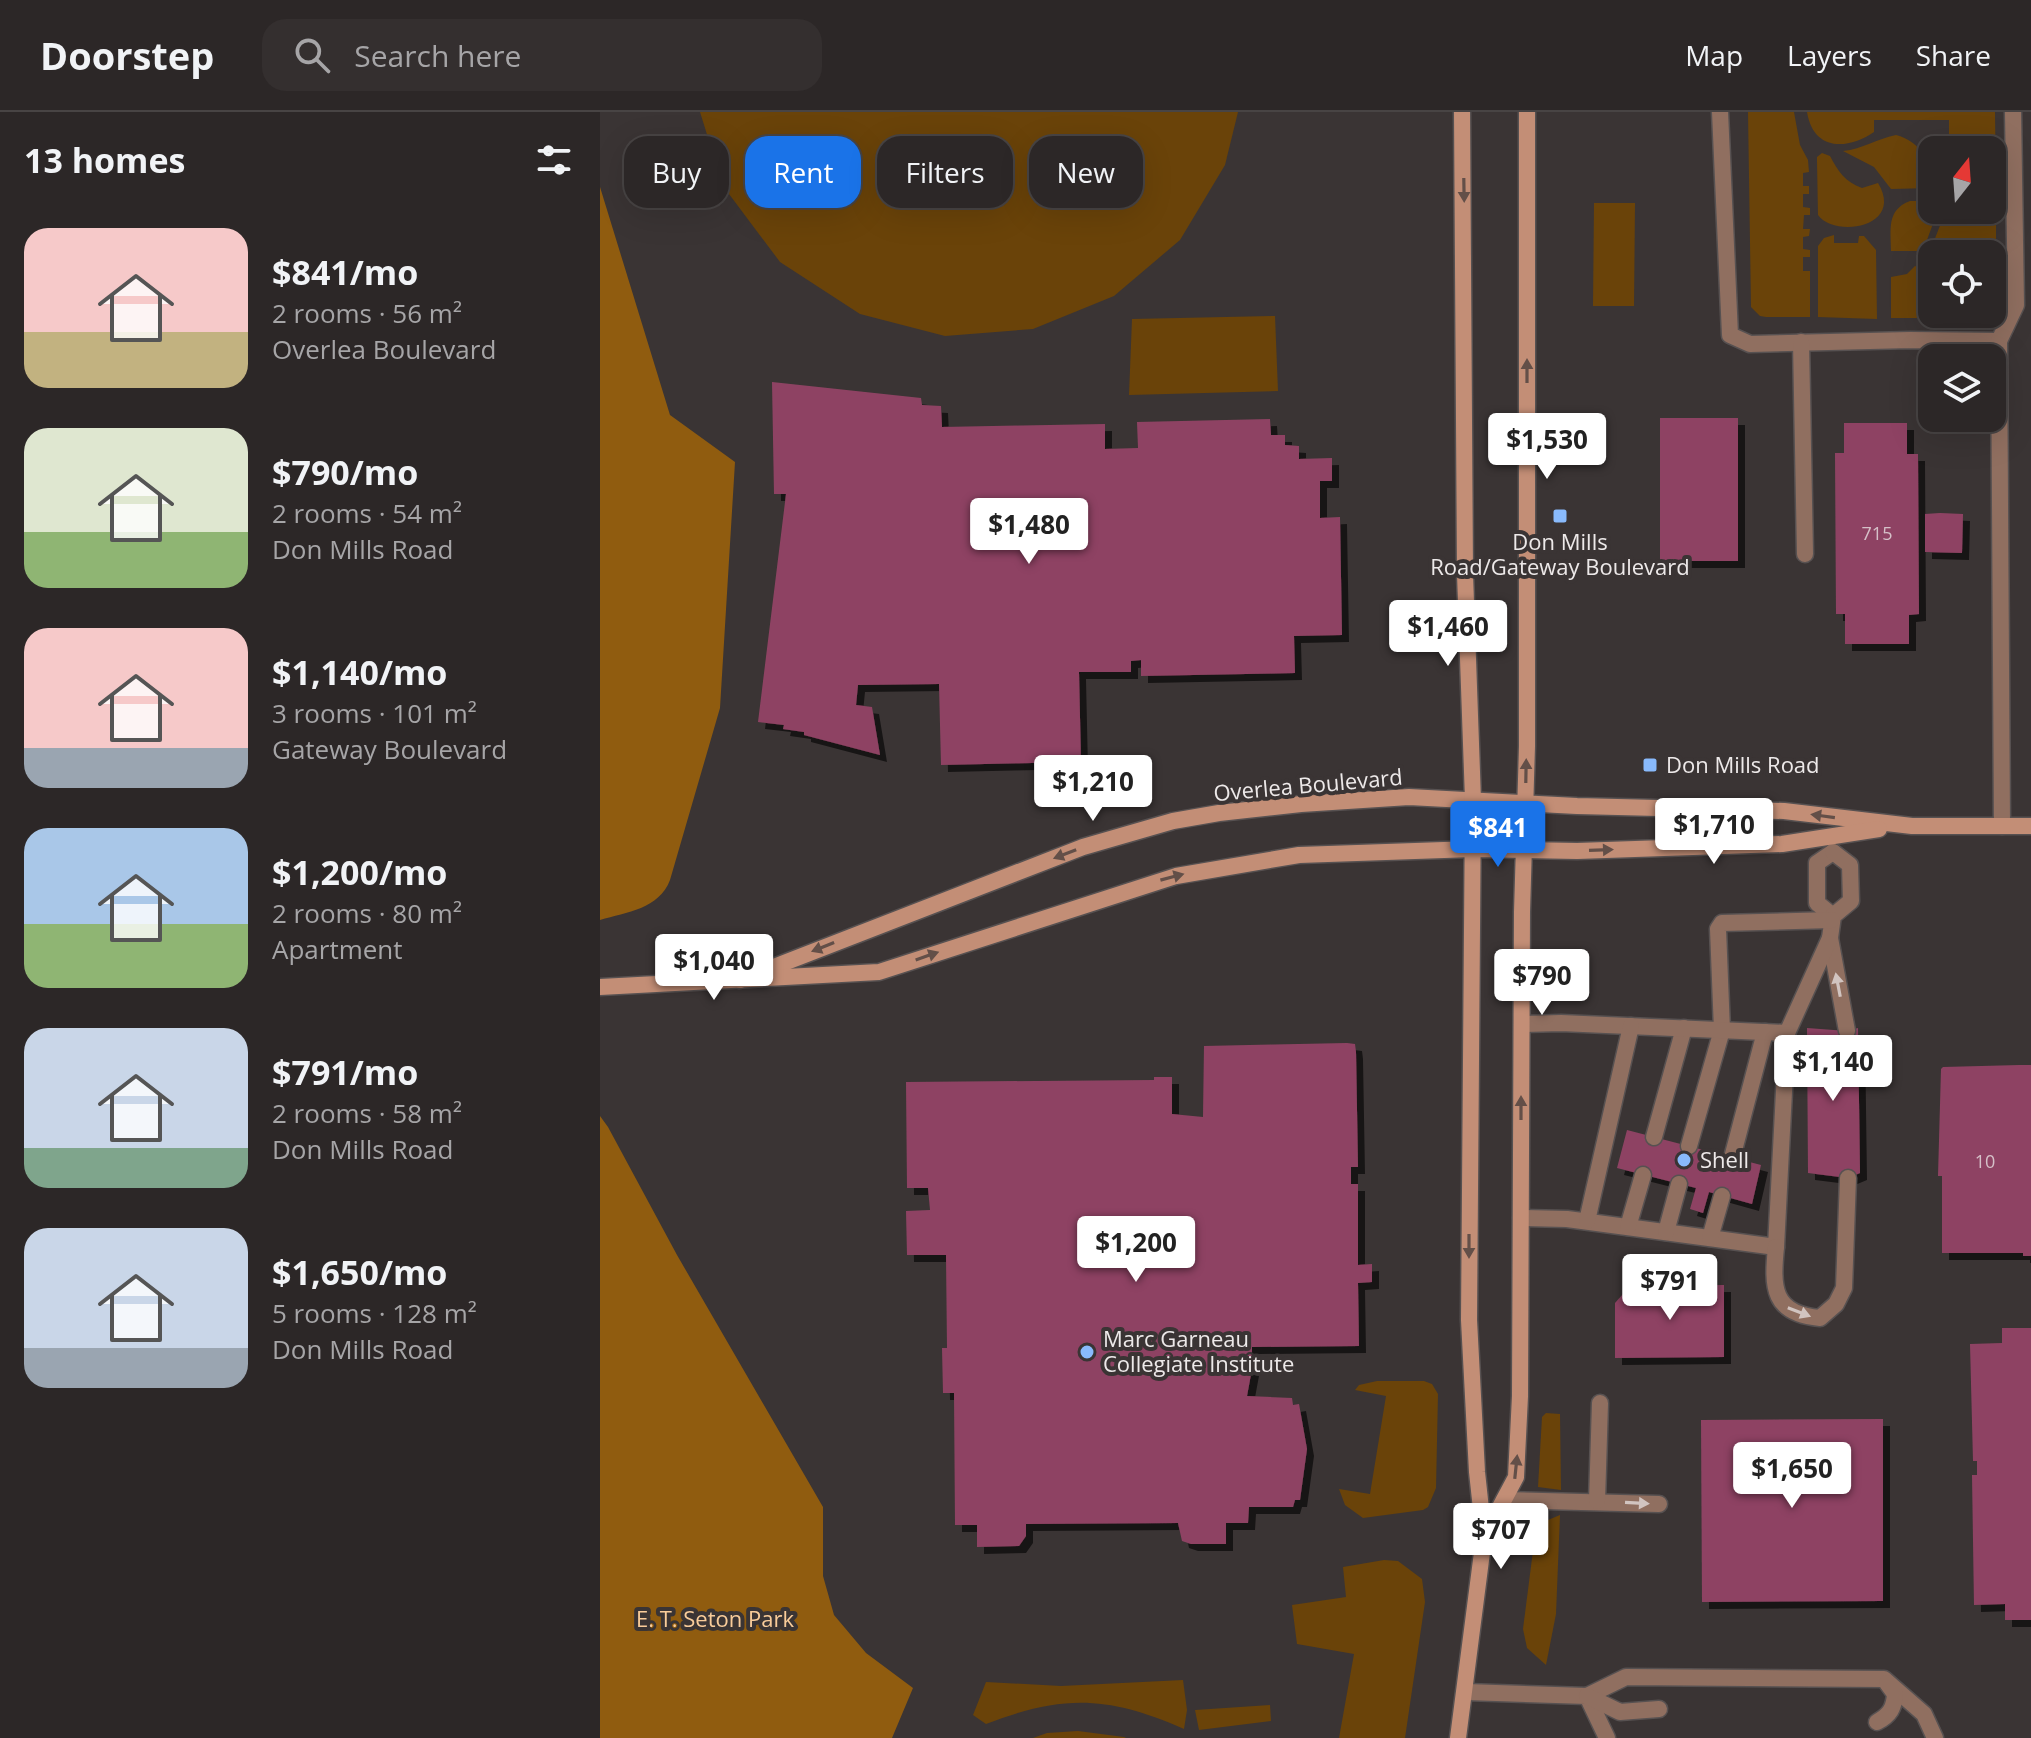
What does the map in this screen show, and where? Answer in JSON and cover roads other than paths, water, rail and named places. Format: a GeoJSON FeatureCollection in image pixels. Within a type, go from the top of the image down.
{"type":"FeatureCollection","features":[{"type":"Feature","properties":{"kind":"main road"},"geometry":{"type":"LineString","coordinates":[[1458,1738],[1484,1537],[1477,1472],[1469,1320],[1473,800],[1465,574],[1462,112]]}},
{"type":"Feature","properties":{"kind":"main road"},"geometry":{"type":"LineString","coordinates":[[1484,1537],[1516,1477],[1525,804],[1527,112]]}},
{"type":"Feature","properties":{"kind":"main road","name":"Overlea Boulevard"},"geometry":{"type":"LineString","coordinates":[[740,980],[1083,847],[1173,821],[1301,804],[1409,797],[1525,804],[1784,811],[1901,826]]}},
{"type":"Feature","properties":{"kind":"main road"},"geometry":{"type":"LineString","coordinates":[[1901,826],[2031,826]]}},
{"type":"Feature","properties":{"kind":"main road","name":"Overlea Boulevard"},"geometry":{"type":"LineString","coordinates":[[600,987],[879,972],[1191,873],[1299,855],[1473,849],[1577,851],[1833,844],[1901,826]]}},
{"type":"Feature","properties":{"kind":"lane"},"geometry":{"type":"LineString","coordinates":[[1720,112],[1730,335],[1750,344],[1999,341]]}},
{"type":"Feature","properties":{"kind":"lane"},"geometry":{"type":"LineString","coordinates":[[2002,826],[1999,341],[2016,305],[2013,112]]}},
{"type":"Feature","properties":{"kind":"lane"},"geometry":{"type":"LineString","coordinates":[[1801,342],[1805,554]]}},
{"type":"Feature","properties":{"kind":"lane"},"geometry":{"type":"LineString","coordinates":[[1833,918],[1817,903],[1816,896],[1817,863],[1833,844],[1850,865],[1851,901],[1833,918],[1830,938],[1787,1033],[1773,1277],[1782,1304],[1805,1316],[1820,1318],[1836,1304],[1844,1288],[1848,1178]]}},
{"type":"Feature","properties":{"kind":"lane"},"geometry":{"type":"LineString","coordinates":[[1689,1146],[1722,1030],[1718,929],[1722,923],[1833,918]]}},
{"type":"Feature","properties":{"kind":"lane"},"geometry":{"type":"LineString","coordinates":[[1830,938],[1847,1031]]}},
{"type":"Feature","properties":{"kind":"lane"},"geometry":{"type":"LineString","coordinates":[[1522,1024],[1787,1033]]}},
{"type":"Feature","properties":{"kind":"lane"},"geometry":{"type":"LineString","coordinates":[[1587,1221],[1631,1026]]}},
{"type":"Feature","properties":{"kind":"lane"},"geometry":{"type":"LineString","coordinates":[[1654,1137],[1684,1028]]}},
{"type":"Feature","properties":{"kind":"lane"},"geometry":{"type":"LineString","coordinates":[[1732,1158],[1765,1032]]}},
{"type":"Feature","properties":{"kind":"lane"},"geometry":{"type":"LineString","coordinates":[[1628,1227],[1643,1175]]}},
{"type":"Feature","properties":{"kind":"lane"},"geometry":{"type":"LineString","coordinates":[[1666,1232],[1679,1184]]}},
{"type":"Feature","properties":{"kind":"lane"},"geometry":{"type":"LineString","coordinates":[[1710,1238],[1722,1196]]}},
{"type":"Feature","properties":{"kind":"lane"},"geometry":{"type":"LineString","coordinates":[[1521,1218],[1587,1221],[1776,1247]]}},
{"type":"Feature","properties":{"kind":"lane"},"geometry":{"type":"LineString","coordinates":[[1597,1501],[1600,1403]]}},
{"type":"Feature","properties":{"kind":"lane"},"geometry":{"type":"LineString","coordinates":[[1504,1500],[1659,1504]]}},
{"type":"Feature","properties":{"kind":"lane"},"geometry":{"type":"LineString","coordinates":[[1587,1696],[1626,1677],[1884,1679],[1924,1714],[1935,1738]]}},
{"type":"Feature","properties":{"kind":"lane"},"geometry":{"type":"LineString","coordinates":[[1877,1722],[1888,1715],[1894,1706],[1895,1694],[1884,1679]]}},
{"type":"Feature","properties":{"kind":"lane"},"geometry":{"type":"LineString","coordinates":[[1466,1692],[1587,1696],[1620,1712],[1659,1709]]}},
{"type":"Feature","properties":{"kind":"lane"},"geometry":{"type":"LineString","coordinates":[[1587,1696],[1607,1738]]}},
{"type":"Feature","properties":{"kind":"place","name":"Don Mills Road/Gateway Boulevard"},"geometry":{"type":"Point","coordinates":[1560,516]}},
{"type":"Feature","properties":{"kind":"place","name":"Don Mills Road"},"geometry":{"type":"Point","coordinates":[1650,765]}},
{"type":"Feature","properties":{"kind":"place","name":"Shell"},"geometry":{"type":"Point","coordinates":[1684,1160]}},
{"type":"Feature","properties":{"kind":"place","name":"Marc Garneau Collegiate Institute"},"geometry":{"type":"Point","coordinates":[1087,1352]}},
{"type":"Feature","properties":{"kind":"park label","name":"E. T. Seton Park"},"geometry":{"type":"Point","coordinates":[715,1619]}}]}
